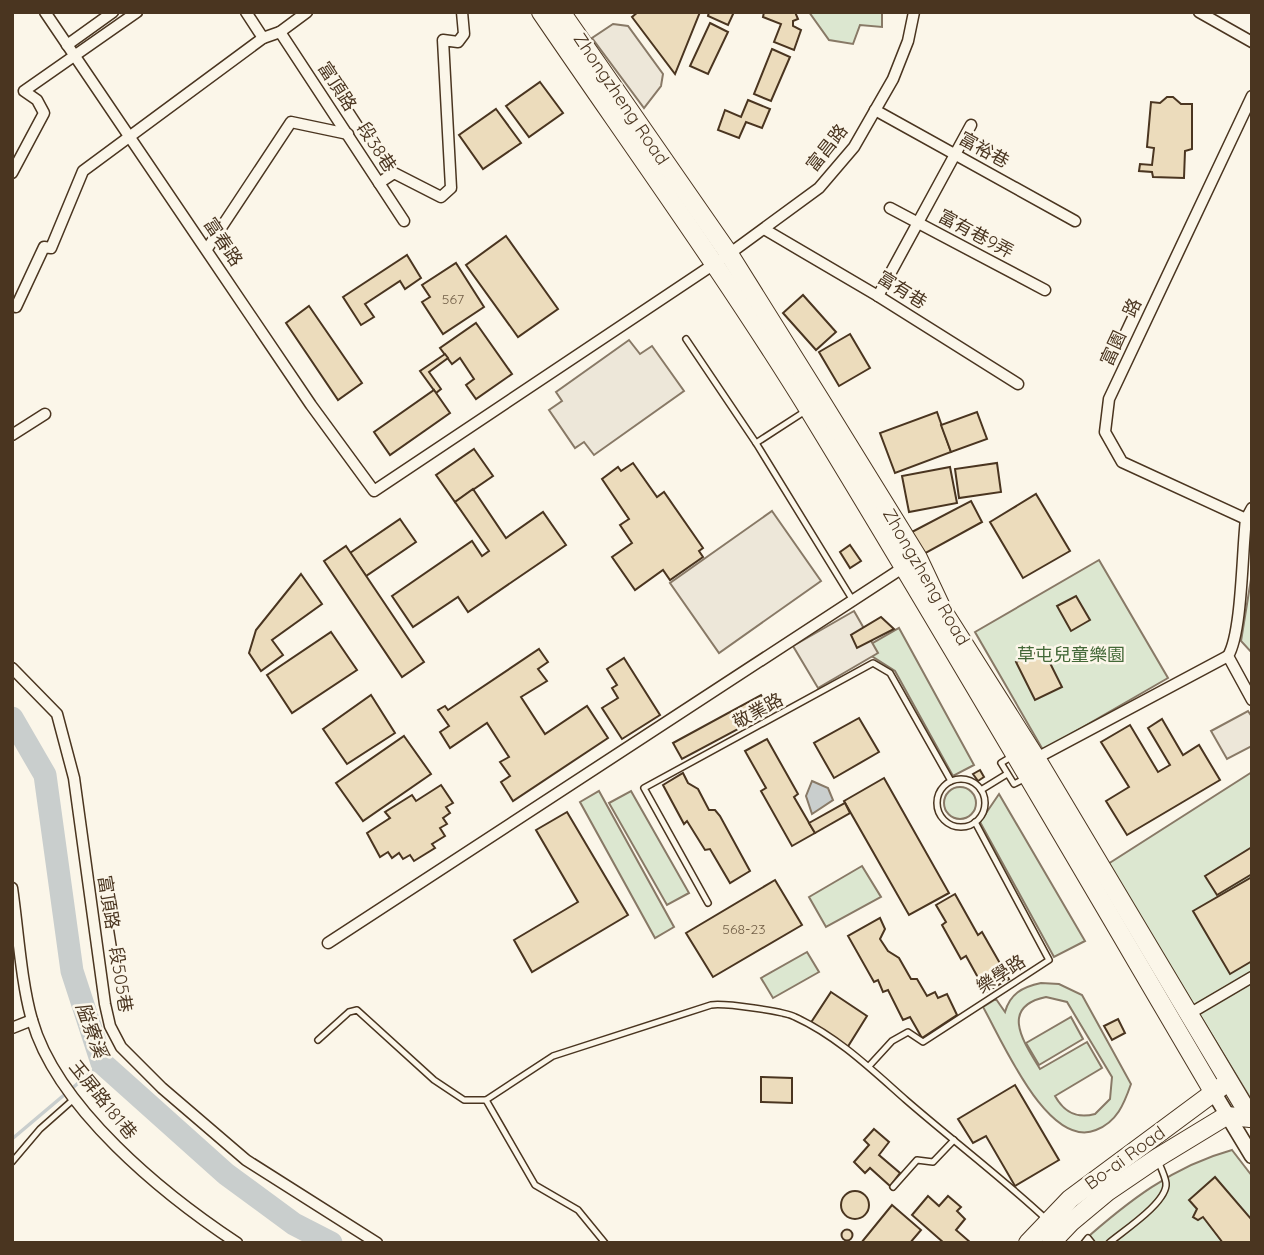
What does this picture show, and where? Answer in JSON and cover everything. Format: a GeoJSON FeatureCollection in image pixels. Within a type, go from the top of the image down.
{"type":"FeatureCollection","features":[{"type":"Feature","properties":{"kind":"main road","name":"Zhongzheng Road"},"geometry":{"type":"LineString","coordinates":[[541,12],[722,259]]}},
{"type":"Feature","properties":{"kind":"main road","name":"Zhongzheng Road"},"geometry":{"type":"LineString","coordinates":[[561,12],[722,259],[912,562],[1021,766],[1221,1087],[1251,1118]]}},
{"type":"Feature","properties":{"kind":"main road","name":"Zhongzheng Road"},"geometry":{"type":"LineString","coordinates":[[1021,766],[1189,1014],[1221,1087]]}},
{"type":"Feature","properties":{"kind":"main road","name":"Bo-ai Road"},"geometry":{"type":"LineString","coordinates":[[1053,1232],[1070,1199],[1221,1087]]}},
{"type":"Feature","properties":{"kind":"main road","name":"Bo-ai Road"},"geometry":{"type":"LineString","coordinates":[[1028,1243],[1053,1232],[1157,1158],[1226,1116]]}},
{"type":"Feature","properties":{"kind":"main road"},"geometry":{"type":"LineString","coordinates":[[1226,1116],[1251,1118]]}},
{"type":"Feature","properties":{"kind":"street","name":"富春路"},"geometry":{"type":"LineString","coordinates":[[45,12],[311,405],[374,491]]}},
{"type":"Feature","properties":{"kind":"street"},"geometry":{"type":"LineString","coordinates":[[67,45],[113,12]]}},
{"type":"Feature","properties":{"kind":"street"},"geometry":{"type":"LineString","coordinates":[[12,173],[44,113],[37,100],[23,92],[137,12]]}},
{"type":"Feature","properties":{"kind":"street"},"geometry":{"type":"LineString","coordinates":[[246,12],[263,37]]}},
{"type":"Feature","properties":{"kind":"street"},"geometry":{"type":"LineString","coordinates":[[16,307],[44,247],[51,248],[83,171],[263,37],[280,32],[307,12]]}},
{"type":"Feature","properties":{"kind":"street"},"geometry":{"type":"LineString","coordinates":[[379,183],[394,173],[441,197],[452,188],[443,40],[458,42],[464,34],[462,12]]}},
{"type":"Feature","properties":{"kind":"street","name":"富昌路"},"geometry":{"type":"LineString","coordinates":[[374,491],[722,259],[819,188],[854,147],[893,79],[908,41],[914,12]]}},
{"type":"Feature","properties":{"kind":"street"},"geometry":{"type":"LineString","coordinates":[[1199,12],[1252,42]]}},
{"type":"Feature","properties":{"kind":"street","name":"富頂路一段38巷"},"geometry":{"type":"LineString","coordinates":[[280,32],[404,222]]}},
{"type":"Feature","properties":{"kind":"street","name":"富園一路"},"geometry":{"type":"LineString","coordinates":[[1246,519],[1122,462],[1105,432],[1109,398],[1252,96]]}},
{"type":"Feature","properties":{"kind":"street","name":"富裕巷"},"geometry":{"type":"LineString","coordinates":[[875,110],[1076,221]]}},
{"type":"Feature","properties":{"kind":"street"},"geometry":{"type":"LineString","coordinates":[[207,249],[291,121],[348,134]]}},
{"type":"Feature","properties":{"kind":"street"},"geometry":{"type":"LineString","coordinates":[[878,296],[971,125]]}},
{"type":"Feature","properties":{"kind":"street","name":"富有巷9弄"},"geometry":{"type":"LineString","coordinates":[[890,208],[1045,290]]}},
{"type":"Feature","properties":{"kind":"street","name":"富有巷"},"geometry":{"type":"LineString","coordinates":[[764,229],[878,296],[1018,384]]}},
{"type":"Feature","properties":{"kind":"street"},"geometry":{"type":"LineString","coordinates":[[13,431],[45,414]]}},
{"type":"Feature","properties":{"kind":"street"},"geometry":{"type":"LineString","coordinates":[[1021,766],[1228,656],[1234,646],[1238,626],[1246,519],[1252,508]]}},
{"type":"Feature","properties":{"kind":"street"},"geometry":{"type":"LineString","coordinates":[[328,943],[912,562]]}},
{"type":"Feature","properties":{"kind":"street"},"geometry":{"type":"LineString","coordinates":[[1228,656],[1252,700]]}},
{"type":"Feature","properties":{"kind":"street","name":"富頂路一段505巷"},"geometry":{"type":"LineString","coordinates":[[12,668],[23,675],[57,714],[74,778],[105,1004],[110,1026],[121,1047],[246,1160],[377,1243]]}},
{"type":"Feature","properties":{"kind":"street","name":"玉屏路181巷"},"geometry":{"type":"LineString","coordinates":[[12,888],[32,1020],[60,1080],[136,1165],[195,1215],[237,1243]]}},
{"type":"Feature","properties":{"kind":"street"},"geometry":{"type":"LineString","coordinates":[[1189,1014],[1252,977]]}},
{"type":"Feature","properties":{"kind":"street"},"geometry":{"type":"LineString","coordinates":[[12,1028],[32,1020]]}},
{"type":"Feature","properties":{"kind":"street"},"geometry":{"type":"LineString","coordinates":[[1221,1087],[1226,1116],[1252,1156]]}},
{"type":"Feature","properties":{"kind":"lane"},"geometry":{"type":"LineString","coordinates":[[686,339],[756,443],[852,599]]}},
{"type":"Feature","properties":{"kind":"lane"},"geometry":{"type":"LineString","coordinates":[[756,443],[815,405]]}},
{"type":"Feature","properties":{"kind":"lane","name":"敬業路"},"geometry":{"type":"LineString","coordinates":[[708,903],[644,788],[873,663],[890,673],[951,781]]}},
{"type":"Feature","properties":{"kind":"lane"},"geometry":{"type":"LineString","coordinates":[[981,790],[1021,766]]}},
{"type":"Feature","properties":{"kind":"lane"},"geometry":{"type":"LineString","coordinates":[[967,780],[981,790],[984,810],[975,822],[954,825],[941,816],[938,808],[940,792],[951,781],[967,780]]}},
{"type":"Feature","properties":{"kind":"lane","name":"樂學路"},"geometry":{"type":"LineString","coordinates":[[870,1065],[892,1041],[908,1032],[923,1042],[1049,960],[975,822]]}},
{"type":"Feature","properties":{"kind":"lane"},"geometry":{"type":"LineString","coordinates":[[318,1040],[349,1012],[357,1010],[434,1080],[464,1100],[486,1100],[552,1056],[726,1003],[793,1015],[870,1065],[1053,1232]]}},
{"type":"Feature","properties":{"kind":"lane"},"geometry":{"type":"LineString","coordinates":[[12,1163],[40,1129],[75,1098]]}},
{"type":"Feature","properties":{"kind":"lane"},"geometry":{"type":"LineString","coordinates":[[486,1100],[535,1185],[578,1210],[606,1243]]}},
{"type":"Feature","properties":{"kind":"lane"},"geometry":{"type":"LineString","coordinates":[[893,1187],[917,1160],[933,1162],[954,1140]]}},
{"type":"Feature","properties":{"kind":"lane"},"geometry":{"type":"LineString","coordinates":[[1109,1243],[1154,1206],[1164,1194],[1166,1185],[1157,1158]]}},
{"type":"Feature","properties":{"kind":"lane"},"geometry":{"type":"LineString","coordinates":[[1084,1243],[1088,1238],[1092,1243]]}},
{"type":"Feature","properties":{"kind":"green space"},"geometry":{"type":"Polygon","coordinates":[[[809,12],[882,12],[882,27],[860,25],[853,44],[829,40],[809,12]]]}},
{"type":"Feature","properties":{"kind":"green space","name":"草屯兒童樂園"},"geometry":{"type":"Polygon","coordinates":[[[1099,560],[1168,678],[1043,750],[975,632],[1099,560]]]}},
{"type":"Feature","properties":{"kind":"green space"},"geometry":{"type":"Polygon","coordinates":[[[1252,573],[1252,653],[1241,641],[1252,573]]]}},
{"type":"Feature","properties":{"kind":"green space"},"geometry":{"type":"Polygon","coordinates":[[[899,628],[974,765],[953,776],[895,671],[870,655],[866,647],[899,628]]]}},
{"type":"Feature","properties":{"kind":"green space"},"geometry":{"type":"Polygon","coordinates":[[[1252,772],[1252,1101],[1108,864],[1252,772]]]}},
{"type":"Feature","properties":{"kind":"green space"},"geometry":{"type":"Polygon","coordinates":[[[960,787],[972,791],[976,803],[972,815],[960,819],[948,815],[944,803],[948,791],[960,787]]]}},
{"type":"Feature","properties":{"kind":"green space"},"geometry":{"type":"Polygon","coordinates":[[[599,791],[674,927],[655,938],[580,802],[599,791]]]}},
{"type":"Feature","properties":{"kind":"green space"},"geometry":{"type":"Polygon","coordinates":[[[631,791],[689,893],[667,905],[609,803],[631,791]]]}},
{"type":"Feature","properties":{"kind":"green space"},"geometry":{"type":"Polygon","coordinates":[[[999,794],[1085,941],[1054,957],[980,822],[999,794]]]}},
{"type":"Feature","properties":{"kind":"green space"},"geometry":{"type":"Polygon","coordinates":[[[862,866],[881,897],[826,927],[809,897],[862,866]]]}},
{"type":"Feature","properties":{"kind":"green space"},"geometry":{"type":"Polygon","coordinates":[[[807,952],[819,972],[773,998],[761,978],[807,952]]]}},
{"type":"Feature","properties":{"kind":"green space"},"geometry":{"type":"Polygon","coordinates":[[[1059,984],[1082,995],[1131,1084],[1122,1105],[1103,1127],[1078,1132],[1061,1124],[1044,1109],[1014,1066],[983,1007],[996,999],[1005,1012],[1014,996],[1034,985],[1059,984]],[[1046,997],[1031,1002],[1023,1009],[1019,1027],[1040,1069],[1087,1042],[1102,1068],[1055,1096],[1071,1113],[1082,1116],[1095,1114],[1110,1099],[1112,1077],[1067,1002],[1046,997]]]}},
{"type":"Feature","properties":{"kind":"green space"},"geometry":{"type":"Polygon","coordinates":[[[1071,1017],[1083,1039],[1039,1065],[1026,1043],[1071,1017]]]}},
{"type":"Feature","properties":{"kind":"green space"},"geometry":{"type":"Polygon","coordinates":[[[1232,1150],[1252,1176],[1252,1243],[1081,1243],[1152,1187],[1190,1166],[1232,1150]]]}},
{"type":"Feature","properties":{"kind":"shaded area"},"geometry":{"type":"Polygon","coordinates":[[[613,24],[628,26],[663,74],[661,86],[644,108],[592,38],[613,24]]]}},
{"type":"Feature","properties":{"kind":"shaded area"},"geometry":{"type":"Polygon","coordinates":[[[629,340],[640,354],[652,346],[684,391],[594,455],[584,442],[575,448],[549,410],[562,401],[556,392],[629,340]]]}},
{"type":"Feature","properties":{"kind":"shaded area"},"geometry":{"type":"Polygon","coordinates":[[[772,511],[821,581],[719,653],[670,583],[772,511]]]}},
{"type":"Feature","properties":{"kind":"shaded area"},"geometry":{"type":"Polygon","coordinates":[[[854,611],[878,653],[818,688],[793,646],[854,611]]]}},
{"type":"Feature","properties":{"kind":"shaded area"},"geometry":{"type":"Polygon","coordinates":[[[1248,711],[1252,717],[1252,746],[1227,759],[1211,731],[1248,711]]]}},
{"type":"Feature","properties":{"kind":"shaded area"},"geometry":{"type":"Polygon","coordinates":[[[812,781],[828,788],[833,800],[812,814],[806,796],[812,781]]]}},
{"type":"Feature","properties":{"kind":"building"},"geometry":{"type":"Polygon","coordinates":[[[638,12],[700,12],[675,74],[632,17],[638,12]]]}},
{"type":"Feature","properties":{"kind":"building"},"geometry":{"type":"Polygon","coordinates":[[[709,12],[734,12],[728,25],[708,16],[709,12]]]}},
{"type":"Feature","properties":{"kind":"building"},"geometry":{"type":"Polygon","coordinates":[[[764,12],[795,12],[798,19],[793,21],[793,26],[801,30],[794,50],[774,42],[781,24],[763,17],[764,12]]]}},
{"type":"Feature","properties":{"kind":"building"},"geometry":{"type":"Polygon","coordinates":[[[710,23],[728,32],[708,74],[690,66],[710,23]]]}},
{"type":"Feature","properties":{"kind":"building"},"geometry":{"type":"Polygon","coordinates":[[[772,49],[790,57],[771,101],[754,94],[772,49]]]}},
{"type":"Feature","properties":{"kind":"building"},"geometry":{"type":"Polygon","coordinates":[[[540,82],[563,113],[529,137],[506,106],[540,82]]]}},
{"type":"Feature","properties":{"kind":"building"},"geometry":{"type":"Polygon","coordinates":[[[1167,97],[1173,97],[1181,104],[1192,104],[1192,149],[1185,151],[1184,178],[1153,177],[1152,172],[1139,171],[1140,164],[1152,165],[1154,148],[1147,147],[1151,102],[1160,103],[1167,97]]]}},
{"type":"Feature","properties":{"kind":"building"},"geometry":{"type":"Polygon","coordinates":[[[748,100],[770,109],[762,128],[746,122],[739,138],[718,130],[725,110],[741,117],[748,100]]]}},
{"type":"Feature","properties":{"kind":"building"},"geometry":{"type":"Polygon","coordinates":[[[496,109],[521,143],[483,169],[459,135],[496,109]]]}},
{"type":"Feature","properties":{"kind":"building"},"geometry":{"type":"Polygon","coordinates":[[[506,236],[558,309],[518,337],[466,265],[506,236]]]}},
{"type":"Feature","properties":{"kind":"building"},"geometry":{"type":"Polygon","coordinates":[[[407,255],[421,278],[405,289],[400,281],[365,304],[374,317],[361,325],[343,297],[407,255]]]}},
{"type":"Feature","properties":{"kind":"building"},"geometry":{"type":"Polygon","coordinates":[[[456,263],[484,307],[443,334],[422,302],[430,297],[422,285],[456,263]]]}},
{"type":"Feature","properties":{"kind":"building"},"geometry":{"type":"Polygon","coordinates":[[[803,295],[836,332],[816,350],[783,313],[803,295]]]}},
{"type":"Feature","properties":{"kind":"building"},"geometry":{"type":"Polygon","coordinates":[[[309,306],[362,383],[338,400],[286,323],[309,306]]]}},
{"type":"Feature","properties":{"kind":"building"},"geometry":{"type":"Polygon","coordinates":[[[476,323],[512,374],[476,399],[466,385],[474,379],[460,358],[452,364],[440,348],[476,323]]]}},
{"type":"Feature","properties":{"kind":"building"},"geometry":{"type":"Polygon","coordinates":[[[850,334],[870,368],[839,386],[819,352],[850,334]]]}},
{"type":"Feature","properties":{"kind":"building"},"geometry":{"type":"Polygon","coordinates":[[[445,354],[448,358],[429,372],[441,389],[436,393],[420,371],[445,354]]]}},
{"type":"Feature","properties":{"kind":"building"},"geometry":{"type":"Polygon","coordinates":[[[434,390],[450,413],[390,455],[374,432],[434,390]]]}},
{"type":"Feature","properties":{"kind":"building"},"geometry":{"type":"Polygon","coordinates":[[[937,412],[951,452],[895,473],[880,433],[937,412]]]}},
{"type":"Feature","properties":{"kind":"building"},"geometry":{"type":"Polygon","coordinates":[[[977,412],[987,439],[951,452],[941,425],[977,412]]]}},
{"type":"Feature","properties":{"kind":"building"},"geometry":{"type":"Polygon","coordinates":[[[474,449],[493,476],[455,502],[436,475],[474,449]]]}},
{"type":"Feature","properties":{"kind":"building"},"geometry":{"type":"Polygon","coordinates":[[[633,463],[657,497],[664,492],[703,548],[699,551],[703,557],[670,580],[663,570],[635,590],[612,557],[632,543],[620,525],[629,519],[602,479],[618,467],[621,471],[633,463]]]}},
{"type":"Feature","properties":{"kind":"building"},"geometry":{"type":"Polygon","coordinates":[[[997,463],[1001,492],[959,498],[955,469],[997,463]]]}},
{"type":"Feature","properties":{"kind":"building"},"geometry":{"type":"Polygon","coordinates":[[[950,467],[957,503],[909,512],[902,476],[950,467]]]}},
{"type":"Feature","properties":{"kind":"building"},"geometry":{"type":"Polygon","coordinates":[[[473,489],[506,538],[543,512],[566,545],[468,612],[458,597],[413,627],[392,596],[472,541],[482,556],[489,551],[455,502],[473,489]]]}},
{"type":"Feature","properties":{"kind":"building"},"geometry":{"type":"Polygon","coordinates":[[[1036,494],[1070,551],[1023,578],[990,522],[1036,494]]]}},
{"type":"Feature","properties":{"kind":"building"},"geometry":{"type":"Polygon","coordinates":[[[971,501],[982,522],[922,555],[910,533],[971,501]]]}},
{"type":"Feature","properties":{"kind":"building"},"geometry":{"type":"Polygon","coordinates":[[[400,519],[416,542],[366,576],[350,553],[400,519]]]}},
{"type":"Feature","properties":{"kind":"building"},"geometry":{"type":"Polygon","coordinates":[[[850,545],[861,561],[850,568],[840,552],[850,545]]]}},
{"type":"Feature","properties":{"kind":"building"},"geometry":{"type":"Polygon","coordinates":[[[346,546],[424,662],[402,677],[324,561],[346,546]]]}},
{"type":"Feature","properties":{"kind":"building"},"geometry":{"type":"Polygon","coordinates":[[[301,574],[322,604],[272,640],[283,655],[261,671],[249,653],[256,630],[301,574]]]}},
{"type":"Feature","properties":{"kind":"building"},"geometry":{"type":"Polygon","coordinates":[[[1076,596],[1090,620],[1071,631],[1057,606],[1076,596]]]}},
{"type":"Feature","properties":{"kind":"building"},"geometry":{"type":"Polygon","coordinates":[[[881,617],[894,629],[857,648],[851,635],[881,617]]]}},
{"type":"Feature","properties":{"kind":"building"},"geometry":{"type":"Polygon","coordinates":[[[331,632],[357,670],[292,713],[267,675],[331,632]]]}},
{"type":"Feature","properties":{"kind":"building"},"geometry":{"type":"Polygon","coordinates":[[[539,649],[548,662],[538,669],[547,681],[521,697],[545,734],[587,706],[608,738],[513,801],[501,782],[510,776],[500,762],[509,757],[487,723],[450,748],[440,732],[449,726],[438,710],[445,706],[448,710],[539,649]]]}},
{"type":"Feature","properties":{"kind":"building"},"geometry":{"type":"Polygon","coordinates":[[[1043,649],[1062,687],[1035,700],[1016,662],[1043,649]]]}},
{"type":"Feature","properties":{"kind":"building"},"geometry":{"type":"Polygon","coordinates":[[[624,658],[660,715],[622,739],[602,708],[618,698],[612,688],[617,685],[607,669],[624,658]]]}},
{"type":"Feature","properties":{"kind":"building"},"geometry":{"type":"Polygon","coordinates":[[[371,695],[395,733],[347,764],[323,729],[371,695]]]}},
{"type":"Feature","properties":{"kind":"building"},"geometry":{"type":"Polygon","coordinates":[[[761,695],[770,712],[682,759],[673,743],[761,695]]]}},
{"type":"Feature","properties":{"kind":"building"},"geometry":{"type":"Polygon","coordinates":[[[859,718],[879,752],[834,778],[814,743],[859,718]]]}},
{"type":"Feature","properties":{"kind":"building"},"geometry":{"type":"Polygon","coordinates":[[[1162,719],[1183,755],[1199,745],[1220,780],[1127,835],[1106,801],[1129,787],[1101,742],[1130,725],[1158,772],[1170,765],[1148,728],[1162,719]]]}},
{"type":"Feature","properties":{"kind":"building"},"geometry":{"type":"Polygon","coordinates":[[[404,736],[431,774],[363,821],[336,783],[404,736]]]}},
{"type":"Feature","properties":{"kind":"building"},"geometry":{"type":"Polygon","coordinates":[[[767,739],[798,794],[794,797],[815,833],[792,846],[761,791],[766,788],[745,751],[767,739]]]}},
{"type":"Feature","properties":{"kind":"building"},"geometry":{"type":"Polygon","coordinates":[[[980,770],[984,777],[978,781],[973,774],[980,770]]]}},
{"type":"Feature","properties":{"kind":"building"},"geometry":{"type":"Polygon","coordinates":[[[683,773],[688,783],[698,789],[709,810],[715,810],[720,816],[750,871],[730,883],[710,849],[705,850],[687,821],[684,824],[663,785],[683,773]]]}},
{"type":"Feature","properties":{"kind":"building"},"geometry":{"type":"Polygon","coordinates":[[[884,778],[949,893],[909,915],[844,801],[884,778]]]}},
{"type":"Feature","properties":{"kind":"building"},"geometry":{"type":"Polygon","coordinates":[[[441,785],[453,803],[446,807],[450,813],[443,818],[447,824],[440,828],[445,836],[432,844],[435,848],[414,861],[410,855],[403,859],[399,853],[392,858],[388,852],[380,857],[367,833],[390,818],[385,812],[412,795],[416,801],[441,785]]]}},
{"type":"Feature","properties":{"kind":"building"},"geometry":{"type":"Polygon","coordinates":[[[845,803],[850,813],[815,833],[809,823],[845,803]]]}},
{"type":"Feature","properties":{"kind":"building"},"geometry":{"type":"Polygon","coordinates":[[[567,812],[628,915],[532,972],[514,940],[578,902],[536,830],[567,812]]]}},
{"type":"Feature","properties":{"kind":"building"},"geometry":{"type":"Polygon","coordinates":[[[1252,847],[1252,874],[1217,895],[1205,876],[1252,847]]]}},
{"type":"Feature","properties":{"kind":"building"},"geometry":{"type":"Polygon","coordinates":[[[1252,877],[1252,961],[1230,974],[1193,911],[1252,877]]]}},
{"type":"Feature","properties":{"kind":"building"},"geometry":{"type":"Polygon","coordinates":[[[775,880],[802,925],[713,977],[686,933],[775,880]]]}},
{"type":"Feature","properties":{"kind":"building"},"geometry":{"type":"Polygon","coordinates":[[[955,894],[978,935],[982,932],[1009,979],[986,992],[966,956],[961,959],[942,925],[946,922],[936,905],[955,894]]]}},
{"type":"Feature","properties":{"kind":"building"},"geometry":{"type":"Polygon","coordinates":[[[880,918],[885,929],[880,939],[888,951],[899,958],[911,979],[917,979],[927,996],[935,992],[938,998],[947,994],[957,1015],[922,1038],[910,1017],[903,1020],[888,990],[883,992],[878,980],[874,982],[848,936],[880,918]]]}},
{"type":"Feature","properties":{"kind":"building"},"geometry":{"type":"Polygon","coordinates":[[[831,992],[867,1016],[847,1048],[810,1024],[831,992]]]}},
{"type":"Feature","properties":{"kind":"building"},"geometry":{"type":"Polygon","coordinates":[[[1118,1019],[1125,1033],[1112,1040],[1104,1026],[1118,1019]]]}},
{"type":"Feature","properties":{"kind":"building"},"geometry":{"type":"Polygon","coordinates":[[[761,1077],[792,1078],[792,1103],[761,1102],[761,1077]]]}},
{"type":"Feature","properties":{"kind":"building"},"geometry":{"type":"Polygon","coordinates":[[[1015,1085],[1059,1160],[1015,1186],[986,1136],[973,1143],[958,1119],[1015,1085]]]}},
{"type":"Feature","properties":{"kind":"building"},"geometry":{"type":"Polygon","coordinates":[[[874,1129],[889,1142],[879,1155],[900,1173],[890,1186],[870,1168],[865,1173],[854,1162],[869,1145],[864,1140],[874,1129]]]}},
{"type":"Feature","properties":{"kind":"building"},"geometry":{"type":"Polygon","coordinates":[[[1215,1177],[1252,1220],[1252,1243],[1223,1243],[1203,1217],[1198,1220],[1193,1217],[1197,1209],[1189,1200],[1215,1177]]]}},
{"type":"Feature","properties":{"kind":"building"},"geometry":{"type":"Polygon","coordinates":[[[855,1191],[865,1195],[869,1205],[865,1215],[855,1219],[845,1215],[841,1205],[845,1195],[855,1191]]]}},
{"type":"Feature","properties":{"kind":"building"},"geometry":{"type":"Polygon","coordinates":[[[928,1196],[939,1206],[948,1196],[961,1207],[957,1211],[965,1219],[956,1230],[971,1243],[944,1243],[912,1215],[928,1196]]]}},
{"type":"Feature","properties":{"kind":"building"},"geometry":{"type":"Polygon","coordinates":[[[892,1205],[921,1230],[910,1243],[861,1243],[892,1205]]]}},
{"type":"Feature","properties":{"kind":"building"},"geometry":{"type":"Polygon","coordinates":[[[847,1229],[853,1235],[847,1241],[841,1235],[847,1229]]]}},
{"type":"Feature","properties":{"kind":"waterway","name":"隘寮溪"},"geometry":{"type":"LineString","coordinates":[[12,718],[45,775],[72,971],[102,1063],[226,1174],[294,1224],[331,1243]]}},
{"type":"Feature","properties":{"kind":"waterway"},"geometry":{"type":"LineString","coordinates":[[12,1139],[102,1063]]}}]}
